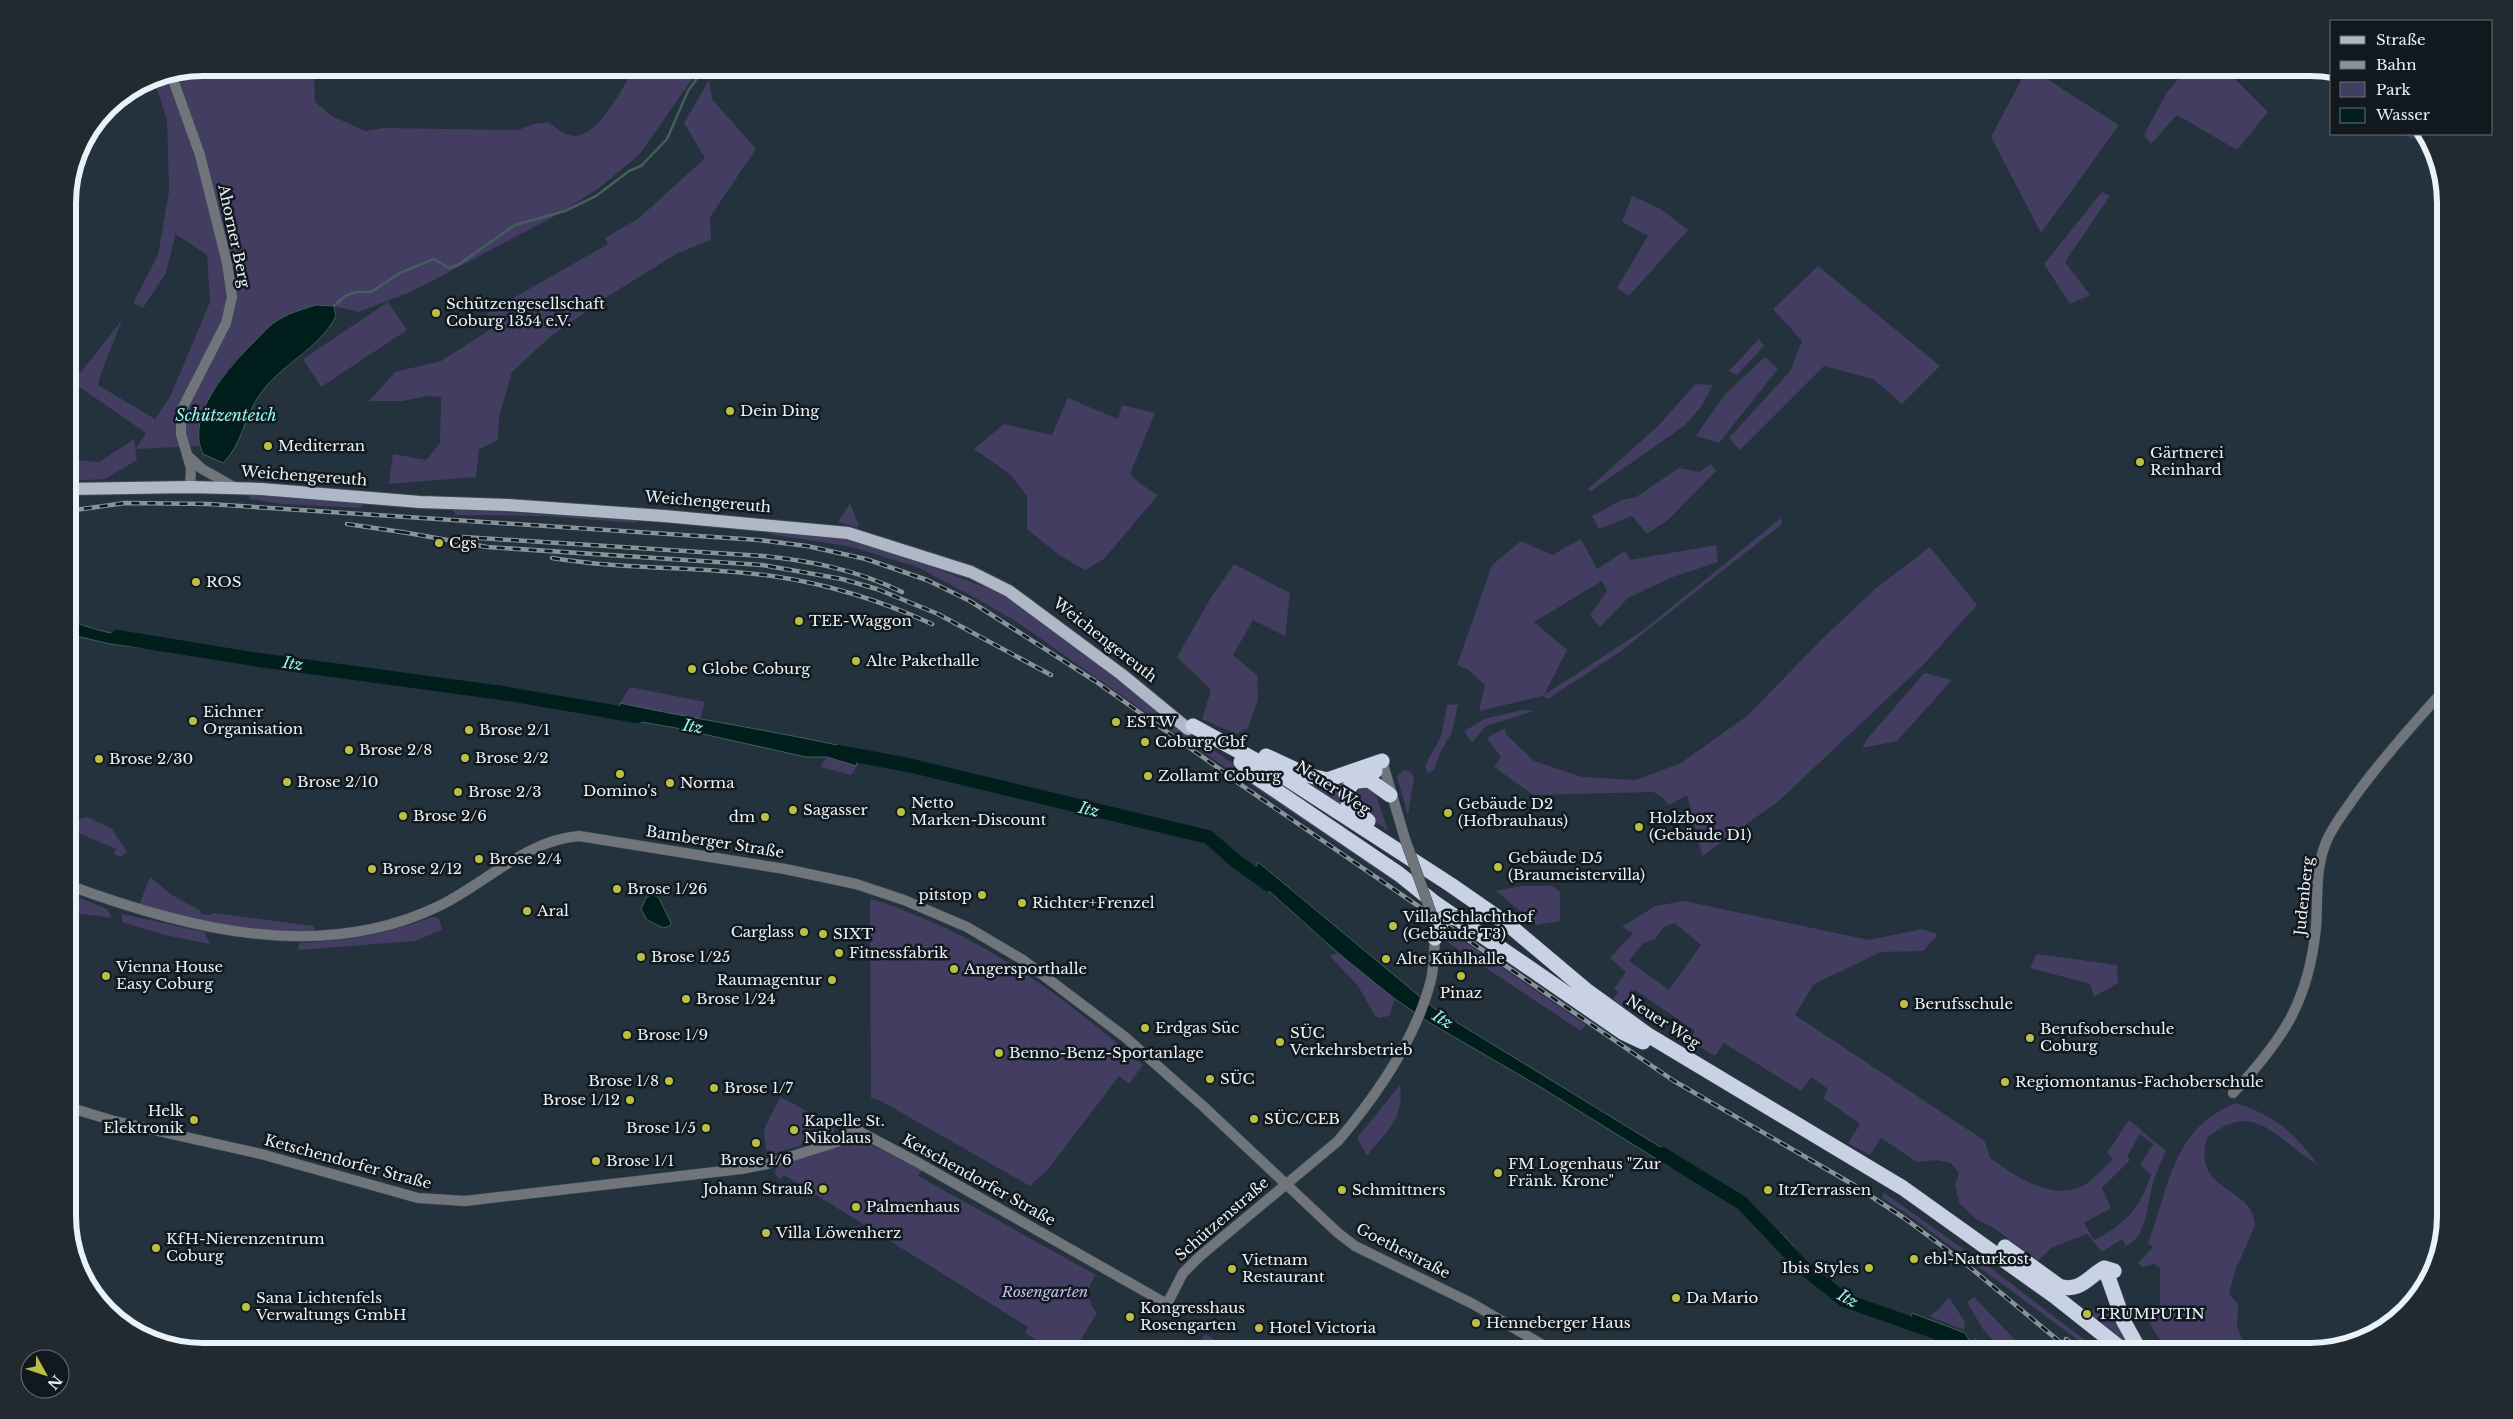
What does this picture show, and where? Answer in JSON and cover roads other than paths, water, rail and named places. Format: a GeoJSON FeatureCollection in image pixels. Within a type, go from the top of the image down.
{"type":"FeatureCollection","features":[{"type":"Feature","properties":{"kind":"highway","name":"Weichengereuth"},"geometry":{"type":"LineString","coordinates":[[1190,728],[1229,744]]}},
{"type":"Feature","properties":{"kind":"highway","name":"Weichengereuth"},"geometry":{"type":"LineString","coordinates":[[1190,728],[1241,762]]}},
{"type":"Feature","properties":{"kind":"highway"},"geometry":{"type":"LineString","coordinates":[[1229,744],[1247,748],[1320,779],[1338,777],[1383,765]]}},
{"type":"Feature","properties":{"kind":"highway","name":"Neuer Weg"},"geometry":{"type":"LineString","coordinates":[[1229,744],[1401,844],[1510,926],[1586,990],[1648,1035],[1903,1188],[1954,1222],[2082,1324]]}},
{"type":"Feature","properties":{"kind":"highway"},"geometry":{"type":"LineString","coordinates":[[1241,762],[1256,777],[1424,892],[1435,903],[1624,1033],[1643,1042]]}},
{"type":"Feature","properties":{"kind":"highway","name":"Neuer Weg"},"geometry":{"type":"LineString","coordinates":[[1241,762],[1312,802],[1447,891],[1512,937],[1581,995],[1643,1042],[1710,1085],[1896,1194],[2082,1324]]}},
{"type":"Feature","properties":{"kind":"highway"},"geometry":{"type":"LineString","coordinates":[[1383,765],[1366,774],[1348,788],[1346,794],[1349,804],[1391,839],[1401,844]]}},
{"type":"Feature","properties":{"kind":"highway"},"geometry":{"type":"LineString","coordinates":[[1357,781],[1373,782],[1390,795]]}},
{"type":"Feature","properties":{"kind":"highway"},"geometry":{"type":"LineString","coordinates":[[1435,938],[1443,919],[1459,918]]}},
{"type":"Feature","properties":{"kind":"highway"},"geometry":{"type":"LineString","coordinates":[[1954,1222],[1984,1233],[2059,1286],[2066,1288],[2081,1286],[2104,1268],[2111,1274],[2124,1322],[2135,1343]]}},
{"type":"Feature","properties":{"kind":"highway"},"geometry":{"type":"LineString","coordinates":[[2082,1324],[2100,1343]]}},
{"type":"Feature","properties":{"kind":"highway"},"geometry":{"type":"LineString","coordinates":[[2082,1324],[2110,1343]]}},
{"type":"Feature","properties":{"kind":"main road","name":"Weichengereuth"},"geometry":{"type":"LineString","coordinates":[[77,489],[237,488],[420,502],[507,504],[848,533],[948,564],[988,579],[1029,603],[1190,728]]}},
{"type":"Feature","properties":{"kind":"street","name":"Ahorner Berg"},"geometry":{"type":"LineString","coordinates":[[172,80],[200,156],[227,264],[232,298],[226,322],[182,411],[180,434],[192,468],[190,487]]}},
{"type":"Feature","properties":{"kind":"street"},"geometry":{"type":"LineString","coordinates":[[188,456],[202,469],[237,488]]}},
{"type":"Feature","properties":{"kind":"street","name":"Judenberg"},"geometry":{"type":"LineString","coordinates":[[2233,1093],[2272,1049],[2297,1007],[2313,954],[2319,872],[2324,846],[2330,834],[2366,780],[2436,699]]}},
{"type":"Feature","properties":{"kind":"street","name":"Schützenstraße"},"geometry":{"type":"LineString","coordinates":[[1167,1304],[1187,1269],[1338,1141],[1370,1100],[1410,1036],[1421,1011],[1431,978],[1435,938],[1433,918],[1424,892],[1401,844],[1383,765]]}},
{"type":"Feature","properties":{"kind":"street","name":"Bamberger Straße"},"geometry":{"type":"LineString","coordinates":[[77,888],[151,914],[214,929],[306,936],[367,930],[421,914],[461,895],[549,842],[570,837],[590,836],[785,869],[856,884],[904,900],[946,917],[1003,948],[1037,970],[1125,1037],[1166,1072],[1322,1220]]}},
{"type":"Feature","properties":{"kind":"street","name":"Ketschendorfer Straße"},"geometry":{"type":"LineString","coordinates":[[77,1110],[134,1126],[261,1154],[418,1198],[449,1201],[534,1194],[741,1169],[767,1164],[841,1140],[852,1127],[1167,1304]]}},
{"type":"Feature","properties":{"kind":"street","name":"Goethestraße"},"geometry":{"type":"LineString","coordinates":[[1322,1220],[1356,1246],[1473,1304],[1538,1343]]}},
{"type":"Feature","properties":{"kind":"water","name":"Schützenteich"},"geometry":{"type":"Polygon","coordinates":[[[316,305],[334,306],[336,316],[329,328],[310,348],[278,375],[259,396],[235,448],[223,463],[203,454],[199,439],[204,408],[222,379],[266,329],[276,321],[289,314],[316,305]]]}},
{"type":"Feature","properties":{"kind":"water"},"geometry":{"type":"Polygon","coordinates":[[[77,623],[107,632],[131,635],[143,648],[110,644],[77,636],[77,623]]]}},
{"type":"Feature","properties":{"kind":"water"},"geometry":{"type":"Polygon","coordinates":[[[620,703],[855,749],[857,766],[827,757],[806,757],[676,728],[619,718],[620,703]]]}},
{"type":"Feature","properties":{"kind":"water"},"geometry":{"type":"Polygon","coordinates":[[[1258,862],[1435,1009],[1680,1159],[1671,1168],[1542,1088],[1430,1023],[1395,999],[1338,953],[1252,875],[1258,862]]]}},
{"type":"Feature","properties":{"kind":"water"},"geometry":{"type":"Polygon","coordinates":[[[652,894],[659,898],[671,923],[670,926],[663,928],[647,920],[641,909],[646,898],[652,894]]]}},
{"type":"Feature","properties":{"kind":"water"},"geometry":{"type":"Polygon","coordinates":[[[1781,1232],[1803,1258],[1794,1265],[1776,1246],[1781,1232]]]}},
{"type":"Feature","properties":{"kind":"water"},"geometry":{"type":"Polygon","coordinates":[[[1912,1313],[1965,1333],[1971,1343],[1943,1343],[1939,1339],[1910,1325],[1912,1313]]]}},
{"type":"Feature","properties":{"kind":"waterway"},"geometry":{"type":"LineString","coordinates":[[334,306],[345,296],[356,292],[371,292],[400,273],[434,259],[449,268],[458,265],[515,225],[565,211],[596,196],[629,171],[641,166],[667,139],[688,91],[699,76]]}},
{"type":"Feature","properties":{"kind":"waterway","name":"Itz"},"geometry":{"type":"LineString","coordinates":[[117,637],[259,660],[502,693],[637,716]]}},
{"type":"Feature","properties":{"kind":"waterway","name":"Itz"},"geometry":{"type":"LineString","coordinates":[[838,752],[908,765],[1208,837],[1237,862],[1268,884]]}},
{"type":"Feature","properties":{"kind":"waterway","name":"Itz"},"geometry":{"type":"LineString","coordinates":[[1662,1154],[1742,1203],[1803,1267],[1844,1300],[1935,1332],[1950,1343]]}},
{"type":"Feature","properties":{"kind":"railway"},"geometry":{"type":"LineString","coordinates":[[77,510],[125,503],[209,504],[759,540],[807,546],[866,559],[927,580],[970,601],[1095,681],[1241,784]]}},
{"type":"Feature","properties":{"kind":"railway"},"geometry":{"type":"LineString","coordinates":[[347,524],[408,533]]}},
{"type":"Feature","properties":{"kind":"railway"},"geometry":{"type":"LineString","coordinates":[[402,532],[487,547],[762,565],[842,579],[877,589],[938,614],[1051,675]]}},
{"type":"Feature","properties":{"kind":"railway"},"geometry":{"type":"LineString","coordinates":[[463,537],[781,558],[851,572],[902,592]]}},
{"type":"Feature","properties":{"kind":"railway"},"geometry":{"type":"LineString","coordinates":[[552,558],[579,562],[745,573],[793,579],[854,594],[932,624]]}},
{"type":"Feature","properties":{"kind":"railway"},"geometry":{"type":"LineString","coordinates":[[1234,780],[1674,1081],[1854,1185],[1904,1218],[1961,1260],[2061,1343]]}},
{"type":"Feature","properties":{"kind":"railway"},"geometry":{"type":"LineString","coordinates":[[2066,1339],[2072,1343]]}},
{"type":"Feature","properties":{"kind":"place","name":"Schützengesellschaft Coburg 1354 e.V."},"geometry":{"type":"Point","coordinates":[436,313]}},
{"type":"Feature","properties":{"kind":"place","name":"Dein Ding"},"geometry":{"type":"Point","coordinates":[730,411]}},
{"type":"Feature","properties":{"kind":"place","name":"Mediterran"},"geometry":{"type":"Point","coordinates":[268,446]}},
{"type":"Feature","properties":{"kind":"place","name":"Gärtnerei Reinhard"},"geometry":{"type":"Point","coordinates":[2140,462]}},
{"type":"Feature","properties":{"kind":"place","name":"Cgs"},"geometry":{"type":"Point","coordinates":[439,543]}},
{"type":"Feature","properties":{"kind":"place","name":"ROS"},"geometry":{"type":"Point","coordinates":[196,582]}},
{"type":"Feature","properties":{"kind":"place","name":"TEE-Waggon"},"geometry":{"type":"Point","coordinates":[799,621]}},
{"type":"Feature","properties":{"kind":"place","name":"Alte Pakethalle"},"geometry":{"type":"Point","coordinates":[856,661]}},
{"type":"Feature","properties":{"kind":"place","name":"Globe Coburg"},"geometry":{"type":"Point","coordinates":[692,669]}},
{"type":"Feature","properties":{"kind":"place","name":"Eichner Organisation"},"geometry":{"type":"Point","coordinates":[193,721]}},
{"type":"Feature","properties":{"kind":"place","name":"ESTW"},"geometry":{"type":"Point","coordinates":[1116,722]}},
{"type":"Feature","properties":{"kind":"place","name":"Brose 2/1"},"geometry":{"type":"Point","coordinates":[469,730]}},
{"type":"Feature","properties":{"kind":"place","name":"Coburg Gbf"},"geometry":{"type":"Point","coordinates":[1145,742]}},
{"type":"Feature","properties":{"kind":"place","name":"Brose 2/8"},"geometry":{"type":"Point","coordinates":[349,750]}},
{"type":"Feature","properties":{"kind":"place","name":"Brose 2/2"},"geometry":{"type":"Point","coordinates":[465,758]}},
{"type":"Feature","properties":{"kind":"place","name":"Brose 2/30"},"geometry":{"type":"Point","coordinates":[99,759]}},
{"type":"Feature","properties":{"kind":"place","name":"Domino's"},"geometry":{"type":"Point","coordinates":[620,774]}},
{"type":"Feature","properties":{"kind":"place","name":"Zollamt Coburg"},"geometry":{"type":"Point","coordinates":[1148,776]}},
{"type":"Feature","properties":{"kind":"place","name":"Brose 2/10"},"geometry":{"type":"Point","coordinates":[287,782]}},
{"type":"Feature","properties":{"kind":"place","name":"Norma"},"geometry":{"type":"Point","coordinates":[670,783]}},
{"type":"Feature","properties":{"kind":"place","name":"Brose 2/3"},"geometry":{"type":"Point","coordinates":[458,792]}},
{"type":"Feature","properties":{"kind":"place","name":"Sagasser"},"geometry":{"type":"Point","coordinates":[793,810]}},
{"type":"Feature","properties":{"kind":"place","name":"Netto Marken-Discount"},"geometry":{"type":"Point","coordinates":[901,812]}},
{"type":"Feature","properties":{"kind":"place","name":"Gebäude D2 (Hofbrauhaus)"},"geometry":{"type":"Point","coordinates":[1448,813]}},
{"type":"Feature","properties":{"kind":"place","name":"Brose 2/6"},"geometry":{"type":"Point","coordinates":[403,816]}},
{"type":"Feature","properties":{"kind":"place","name":"dm"},"geometry":{"type":"Point","coordinates":[765,817]}},
{"type":"Feature","properties":{"kind":"place","name":"Holzbox (Gebäude D1)"},"geometry":{"type":"Point","coordinates":[1639,827]}},
{"type":"Feature","properties":{"kind":"place","name":"Brose 2/4"},"geometry":{"type":"Point","coordinates":[479,859]}},
{"type":"Feature","properties":{"kind":"place","name":"Gebäude D5 (Braumeistervilla)"},"geometry":{"type":"Point","coordinates":[1498,867]}},
{"type":"Feature","properties":{"kind":"place","name":"Brose 2/12"},"geometry":{"type":"Point","coordinates":[372,869]}},
{"type":"Feature","properties":{"kind":"place","name":"Brose 1/26"},"geometry":{"type":"Point","coordinates":[617,889]}},
{"type":"Feature","properties":{"kind":"place","name":"pitstop"},"geometry":{"type":"Point","coordinates":[982,895]}},
{"type":"Feature","properties":{"kind":"place","name":"Richter+Frenzel"},"geometry":{"type":"Point","coordinates":[1022,903]}},
{"type":"Feature","properties":{"kind":"place","name":"Aral"},"geometry":{"type":"Point","coordinates":[527,911]}},
{"type":"Feature","properties":{"kind":"place","name":"Villa Schlachthof (Gebäude T3)"},"geometry":{"type":"Point","coordinates":[1393,926]}},
{"type":"Feature","properties":{"kind":"place","name":"Carglass"},"geometry":{"type":"Point","coordinates":[804,932]}},
{"type":"Feature","properties":{"kind":"place","name":"SIXT"},"geometry":{"type":"Point","coordinates":[823,934]}},
{"type":"Feature","properties":{"kind":"place","name":"Fitnessfabrik"},"geometry":{"type":"Point","coordinates":[839,953]}},
{"type":"Feature","properties":{"kind":"place","name":"Brose 1/25"},"geometry":{"type":"Point","coordinates":[641,957]}},
{"type":"Feature","properties":{"kind":"place","name":"Alte Kühlhalle"},"geometry":{"type":"Point","coordinates":[1386,959]}},
{"type":"Feature","properties":{"kind":"place","name":"Angersporthalle"},"geometry":{"type":"Point","coordinates":[954,969]}},
{"type":"Feature","properties":{"kind":"place","name":"Vienna House Easy Coburg"},"geometry":{"type":"Point","coordinates":[106,976]}},
{"type":"Feature","properties":{"kind":"place","name":"Pinaz"},"geometry":{"type":"Point","coordinates":[1461,976]}},
{"type":"Feature","properties":{"kind":"place","name":"Raumagentur"},"geometry":{"type":"Point","coordinates":[832,980]}},
{"type":"Feature","properties":{"kind":"place","name":"Brose 1/24"},"geometry":{"type":"Point","coordinates":[686,999]}},
{"type":"Feature","properties":{"kind":"place","name":"Berufsschule"},"geometry":{"type":"Point","coordinates":[1904,1004]}},
{"type":"Feature","properties":{"kind":"place","name":"Erdgas Süc"},"geometry":{"type":"Point","coordinates":[1145,1028]}},
{"type":"Feature","properties":{"kind":"place","name":"Brose 1/9"},"geometry":{"type":"Point","coordinates":[627,1035]}},
{"type":"Feature","properties":{"kind":"place","name":"Berufsoberschule Coburg"},"geometry":{"type":"Point","coordinates":[2030,1038]}},
{"type":"Feature","properties":{"kind":"place","name":"SÜC Verkehrsbetrieb"},"geometry":{"type":"Point","coordinates":[1280,1042]}},
{"type":"Feature","properties":{"kind":"place","name":"Benno-Benz-Sportanlage"},"geometry":{"type":"Point","coordinates":[999,1053]}},
{"type":"Feature","properties":{"kind":"place","name":"SÜC"},"geometry":{"type":"Point","coordinates":[1210,1079]}},
{"type":"Feature","properties":{"kind":"place","name":"Brose 1/8"},"geometry":{"type":"Point","coordinates":[669,1081]}},
{"type":"Feature","properties":{"kind":"place","name":"Regiomontanus-Fachoberschule"},"geometry":{"type":"Point","coordinates":[2005,1082]}},
{"type":"Feature","properties":{"kind":"place","name":"Brose 1/7"},"geometry":{"type":"Point","coordinates":[714,1088]}},
{"type":"Feature","properties":{"kind":"place","name":"Brose 1/12"},"geometry":{"type":"Point","coordinates":[630,1100]}},
{"type":"Feature","properties":{"kind":"place","name":"SÜC/CEB"},"geometry":{"type":"Point","coordinates":[1254,1119]}},
{"type":"Feature","properties":{"kind":"place","name":"Helk Elektronik"},"geometry":{"type":"Point","coordinates":[194,1120]}},
{"type":"Feature","properties":{"kind":"place","name":"Brose 1/5"},"geometry":{"type":"Point","coordinates":[706,1128]}},
{"type":"Feature","properties":{"kind":"place","name":"Kapelle St. Nikolaus"},"geometry":{"type":"Point","coordinates":[794,1130]}},
{"type":"Feature","properties":{"kind":"place","name":"Brose 1/6"},"geometry":{"type":"Point","coordinates":[756,1143]}},
{"type":"Feature","properties":{"kind":"place","name":"Brose 1/1"},"geometry":{"type":"Point","coordinates":[596,1161]}},
{"type":"Feature","properties":{"kind":"place","name":"FM Logenhaus \"Zur Fränk. Krone\""},"geometry":{"type":"Point","coordinates":[1498,1173]}},
{"type":"Feature","properties":{"kind":"place","name":"Johann Strauß"},"geometry":{"type":"Point","coordinates":[823,1189]}},
{"type":"Feature","properties":{"kind":"place","name":"Schmittners"},"geometry":{"type":"Point","coordinates":[1342,1190]}},
{"type":"Feature","properties":{"kind":"place","name":"ItzTerrassen"},"geometry":{"type":"Point","coordinates":[1768,1190]}},
{"type":"Feature","properties":{"kind":"place","name":"Palmenhaus"},"geometry":{"type":"Point","coordinates":[856,1207]}},
{"type":"Feature","properties":{"kind":"place","name":"Villa Löwenherz"},"geometry":{"type":"Point","coordinates":[766,1233]}},
{"type":"Feature","properties":{"kind":"place","name":"KfH-Nierenzentrum Coburg"},"geometry":{"type":"Point","coordinates":[156,1248]}},
{"type":"Feature","properties":{"kind":"place","name":"ebl-Naturkost"},"geometry":{"type":"Point","coordinates":[1914,1259]}},
{"type":"Feature","properties":{"kind":"place","name":"Ibis Styles"},"geometry":{"type":"Point","coordinates":[1869,1268]}},
{"type":"Feature","properties":{"kind":"place","name":"Vietnam Restaurant"},"geometry":{"type":"Point","coordinates":[1232,1269]}},
{"type":"Feature","properties":{"kind":"place","name":"Da Mario"},"geometry":{"type":"Point","coordinates":[1676,1298]}},
{"type":"Feature","properties":{"kind":"place","name":"Sana Lichtenfels Verwaltungs GmbH"},"geometry":{"type":"Point","coordinates":[246,1307]}},
{"type":"Feature","properties":{"kind":"place","name":"TRUMPUTIN"},"geometry":{"type":"Point","coordinates":[2087,1314]}},
{"type":"Feature","properties":{"kind":"place","name":"Kongresshaus Rosengarten"},"geometry":{"type":"Point","coordinates":[1130,1317]}},
{"type":"Feature","properties":{"kind":"place","name":"Henneberger Haus"},"geometry":{"type":"Point","coordinates":[1476,1323]}},
{"type":"Feature","properties":{"kind":"place","name":"Hotel Victoria"},"geometry":{"type":"Point","coordinates":[1259,1328]}},
{"type":"Feature","properties":{"kind":"park label","name":"Rosengarten"},"geometry":{"type":"Point","coordinates":[1045,1292]}}]}
